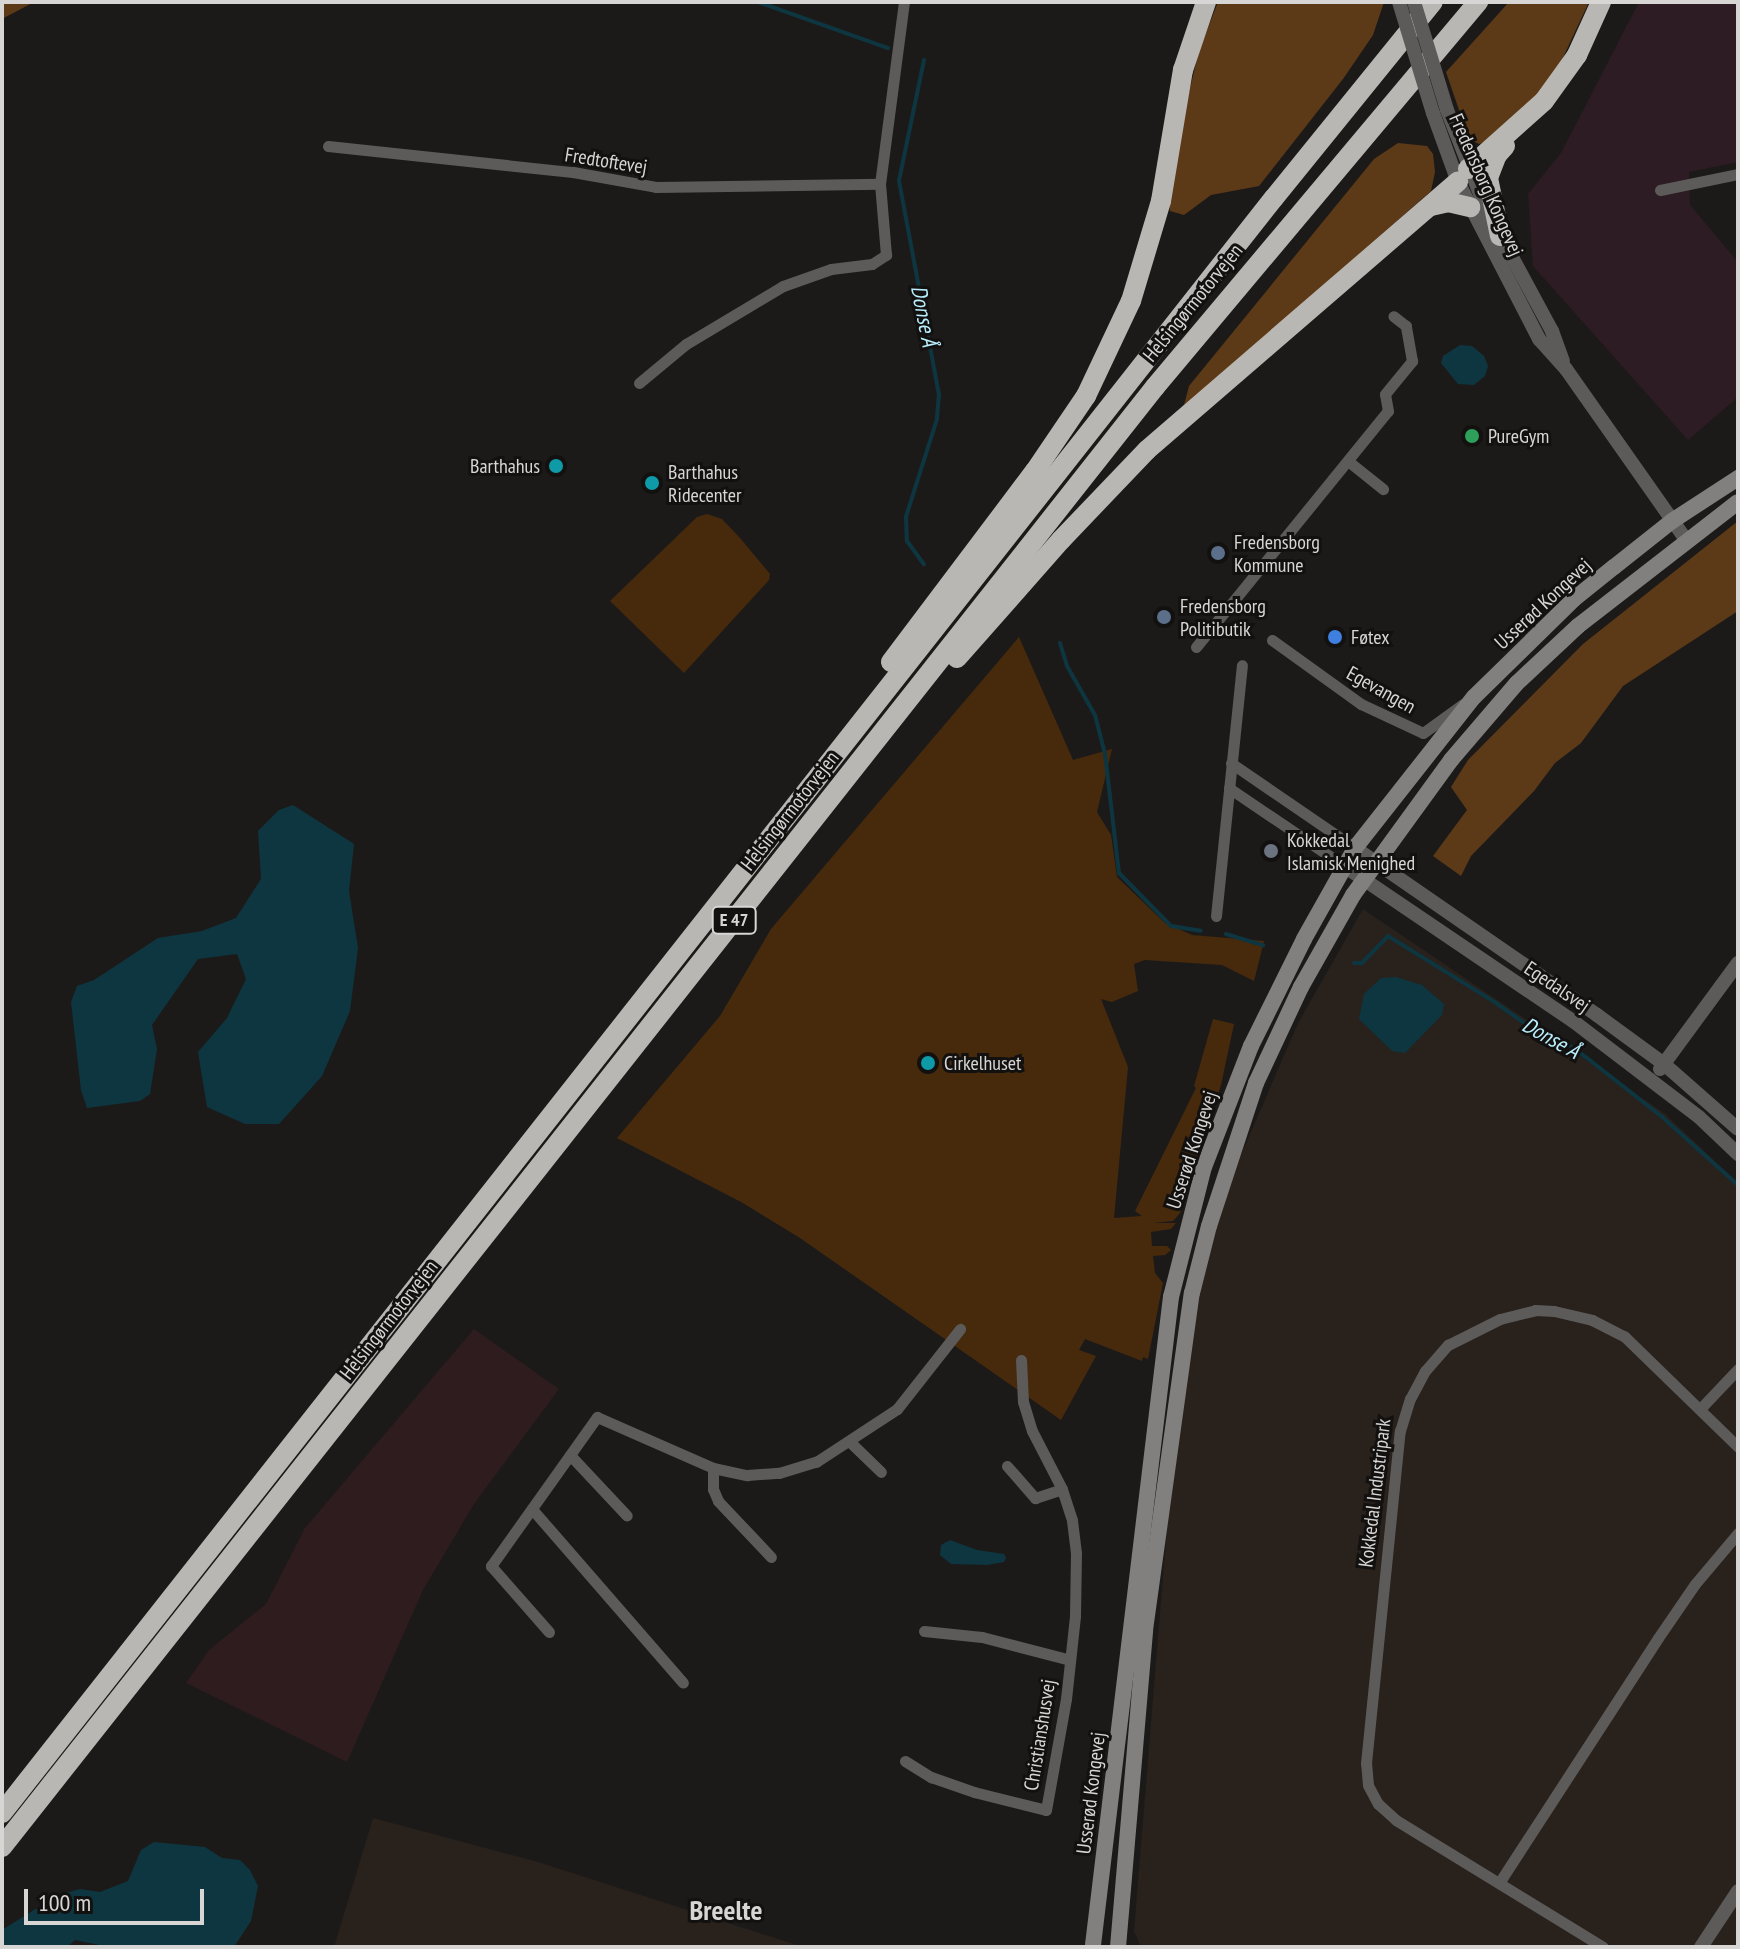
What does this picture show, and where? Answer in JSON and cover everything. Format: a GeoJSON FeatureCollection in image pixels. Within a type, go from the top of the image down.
{"type":"FeatureCollection","features":[{"type":"Feature","properties":{"kind":"highway"},"geometry":{"type":"LineString","coordinates":[[812,785],[855,710],[1035,471],[1086,396],[1136,287],[1161,201],[1183,70],[1206,2]]}},
{"type":"Feature","properties":{"kind":"highway","name":"Helsingørmotorvejen"},"geometry":{"type":"LineString","coordinates":[[2,1813],[1274,198],[1433,2]]}},
{"type":"Feature","properties":{"kind":"highway","name":"Helsingørmotorvejen"},"geometry":{"type":"LineString","coordinates":[[2,1847],[1165,375],[1478,2]]}},
{"type":"Feature","properties":{"kind":"highway"},"geometry":{"type":"LineString","coordinates":[[878,737],[947,669],[1061,540],[1147,450],[1427,208],[1544,101],[1577,55],[1601,2]]}},
{"type":"Feature","properties":{"kind":"highway"},"geometry":{"type":"LineString","coordinates":[[1500,236],[1488,178],[1497,155],[1525,120]]}},
{"type":"Feature","properties":{"kind":"highway"},"geometry":{"type":"LineString","coordinates":[[1427,208],[1448,202],[1470,207]]}},
{"type":"Feature","properties":{"kind":"main road","name":"Usserød Kongevej"},"geometry":{"type":"LineString","coordinates":[[1090,1946],[1171,1297],[1185,1235],[1220,1119],[1251,1046],[1355,848],[1474,697],[1574,599],[1672,521],[1738,478]]}},
{"type":"Feature","properties":{"kind":"main road","name":"Usserød Kongevej"},"geometry":{"type":"LineString","coordinates":[[1115,1947],[1145,1630],[1192,1293],[1209,1226],[1256,1083],[1301,987],[1364,880],[1451,760],[1517,683],[1609,599],[1738,502]]}},
{"type":"Feature","properties":{"kind":"main road"},"geometry":{"type":"LineString","coordinates":[[1090,1946],[1115,1947]]}},
{"type":"Feature","properties":{"kind":"street"},"geometry":{"type":"LineString","coordinates":[[639,383],[686,344],[783,286],[831,269],[872,264],[886,255],[880,184],[904,2]]}},
{"type":"Feature","properties":{"kind":"street","name":"Fredensborg Kongevej"},"geometry":{"type":"LineString","coordinates":[[1399,2],[1463,175],[1470,207],[1539,339],[1566,369],[1686,540]]}},
{"type":"Feature","properties":{"kind":"street","name":"Fredensborg Kongevej"},"geometry":{"type":"LineString","coordinates":[[1414,2],[1440,111]]}},
{"type":"Feature","properties":{"kind":"street","name":"Fredtoftevej"},"geometry":{"type":"LineString","coordinates":[[328,146],[573,172],[656,187],[880,184]]}},
{"type":"Feature","properties":{"kind":"street"},"geometry":{"type":"LineString","coordinates":[[1660,190],[1738,174]]}},
{"type":"Feature","properties":{"kind":"street","name":"Fredensborg Kongevej"},"geometry":{"type":"LineString","coordinates":[[1463,175],[1552,331],[1566,369]]}},
{"type":"Feature","properties":{"kind":"street"},"geometry":{"type":"LineString","coordinates":[[1196,647],[1388,411],[1385,394],[1412,361],[1406,326],[1393,316]]}},
{"type":"Feature","properties":{"kind":"street"},"geometry":{"type":"LineString","coordinates":[[1348,461],[1383,489]]}},
{"type":"Feature","properties":{"kind":"street","name":"Egevangen"},"geometry":{"type":"LineString","coordinates":[[1272,640],[1361,704],[1423,733],[1474,697]]}},
{"type":"Feature","properties":{"kind":"street"},"geometry":{"type":"LineString","coordinates":[[1216,916],[1242,665]]}},
{"type":"Feature","properties":{"kind":"street"},"geometry":{"type":"LineString","coordinates":[[1231,763],[1355,848]]}},
{"type":"Feature","properties":{"kind":"street"},"geometry":{"type":"LineString","coordinates":[[1229,788],[1344,866]]}},
{"type":"Feature","properties":{"kind":"street","name":"Egedalsvej"},"geometry":{"type":"LineString","coordinates":[[1355,848],[1664,1064],[1738,1129]]}},
{"type":"Feature","properties":{"kind":"street","name":"Egedalsvej"},"geometry":{"type":"LineString","coordinates":[[1344,866],[1652,1079],[1738,1154]]}},
{"type":"Feature","properties":{"kind":"street"},"geometry":{"type":"LineString","coordinates":[[1652,1079],[1738,963]]}},
{"type":"Feature","properties":{"kind":"street","name":"Kokkedal Industripark"},"geometry":{"type":"LineString","coordinates":[[1603,1947],[1396,1820],[1378,1804],[1368,1785],[1366,1763],[1400,1431],[1410,1399],[1425,1371],[1448,1345],[1470,1331],[1521,1313],[1554,1311],[1592,1320],[1624,1336],[1738,1447]]}},
{"type":"Feature","properties":{"kind":"street"},"geometry":{"type":"LineString","coordinates":[[549,1632],[491,1566],[597,1417],[713,1468],[747,1475],[779,1473],[816,1462],[850,1442],[913,1393],[960,1329]]}},
{"type":"Feature","properties":{"kind":"street","name":"Christianshusvej"},"geometry":{"type":"LineString","coordinates":[[905,1761],[931,1777],[974,1792],[1046,1810],[1070,1660],[1076,1553],[1072,1520],[1062,1489],[1032,1431],[1023,1402],[1021,1360]]}},
{"type":"Feature","properties":{"kind":"street"},"geometry":{"type":"LineString","coordinates":[[1700,1409],[1738,1369]]}},
{"type":"Feature","properties":{"kind":"street"},"geometry":{"type":"LineString","coordinates":[[850,1442],[881,1472]]}},
{"type":"Feature","properties":{"kind":"street"},"geometry":{"type":"LineString","coordinates":[[570,1455],[627,1516]]}},
{"type":"Feature","properties":{"kind":"street"},"geometry":{"type":"LineString","coordinates":[[1007,1466],[1035,1498],[1062,1489]]}},
{"type":"Feature","properties":{"kind":"street"},"geometry":{"type":"LineString","coordinates":[[713,1468],[713,1489],[718,1501],[771,1557]]}},
{"type":"Feature","properties":{"kind":"street"},"geometry":{"type":"LineString","coordinates":[[532,1509],[683,1683]]}},
{"type":"Feature","properties":{"kind":"street"},"geometry":{"type":"LineString","coordinates":[[1499,1883],[1658,1638],[1695,1584],[1738,1533]]}},
{"type":"Feature","properties":{"kind":"street","name":"Christianshusvej"},"geometry":{"type":"LineString","coordinates":[[924,1631],[982,1637],[1070,1660]]}},
{"type":"Feature","properties":{"kind":"street"},"geometry":{"type":"LineString","coordinates":[[1701,1947],[1738,1891]]}},
{"type":"Feature","properties":{"kind":"shaded area"},"geometry":{"type":"Polygon","coordinates":[[[2,2],[34,2],[2,19],[2,2]]]}},
{"type":"Feature","properties":{"kind":"shaded area"},"geometry":{"type":"Polygon","coordinates":[[[1218,2],[1384,2],[1373,35],[1343,79],[1259,186],[1211,195],[1184,215],[1170,211],[1169,202],[1179,134],[1199,51],[1218,2]]]}},
{"type":"Feature","properties":{"kind":"shaded area"},"geometry":{"type":"Polygon","coordinates":[[[1509,2],[1589,2],[1551,83],[1489,141],[1479,144],[1469,139],[1446,72],[1509,2]]]}},
{"type":"Feature","properties":{"kind":"shaded area"},"geometry":{"type":"Polygon","coordinates":[[[1639,2],[1738,2],[1738,162],[1689,172],[1690,205],[1738,262],[1738,397],[1688,440],[1533,266],[1528,194],[1561,153],[1639,2]]]}},
{"type":"Feature","properties":{"kind":"shaded area"},"geometry":{"type":"Polygon","coordinates":[[[1398,143],[1427,146],[1433,154],[1435,172],[1431,191],[1183,409],[1189,386],[1374,159],[1398,143]]]}},
{"type":"Feature","properties":{"kind":"shaded area"},"geometry":{"type":"Polygon","coordinates":[[[707,514],[722,519],[770,574],[769,580],[684,673],[610,601],[697,517],[707,514]]]}},
{"type":"Feature","properties":{"kind":"shaded area"},"geometry":{"type":"Polygon","coordinates":[[[1738,521],[1738,611],[1623,686],[1581,743],[1555,763],[1534,791],[1471,856],[1461,876],[1433,856],[1467,810],[1451,787],[1468,760],[1583,644],[1738,521]]]}},
{"type":"Feature","properties":{"kind":"shaded area"},"geometry":{"type":"Polygon","coordinates":[[[1019,637],[1073,760],[1112,749],[1097,812],[1111,835],[1117,877],[1165,923],[1192,935],[1264,941],[1254,981],[1222,965],[1145,960],[1134,964],[1138,991],[1112,1002],[1101,999],[1128,1067],[1114,1218],[1142,1216],[1135,1211],[1196,1088],[1194,1086],[1213,1019],[1234,1024],[1221,1085],[1180,1213],[1173,1221],[1153,1223],[1176,1223],[1171,1229],[1151,1232],[1152,1246],[1167,1246],[1171,1250],[1165,1255],[1153,1256],[1155,1273],[1163,1283],[1148,1359],[1143,1357],[1142,1361],[1085,1339],[1079,1350],[1096,1356],[1061,1420],[800,1238],[743,1203],[617,1138],[720,1016],[771,929],[1019,637]]]}},
{"type":"Feature","properties":{"kind":"shaded area"},"geometry":{"type":"Polygon","coordinates":[[[1363,909],[1664,1113],[1738,1183],[1738,1947],[1141,1947],[1134,1931],[1179,1380],[1215,1215],[1298,1023],[1363,909]]]}},
{"type":"Feature","properties":{"kind":"shaded area"},"geometry":{"type":"Polygon","coordinates":[[[474,1329],[559,1389],[474,1504],[423,1590],[347,1762],[186,1683],[209,1650],[266,1604],[305,1528],[474,1329]]]}},
{"type":"Feature","properties":{"kind":"shaded area"},"geometry":{"type":"Polygon","coordinates":[[[373,1818],[538,1862],[803,1947],[334,1947],[373,1818]]]}},
{"type":"Feature","properties":{"kind":"water"},"geometry":{"type":"Polygon","coordinates":[[[1460,345],[1472,346],[1484,356],[1488,366],[1485,376],[1474,385],[1458,384],[1441,363],[1443,356],[1460,345]]]}},
{"type":"Feature","properties":{"kind":"water"},"geometry":{"type":"Polygon","coordinates":[[[293,805],[354,844],[349,891],[358,948],[350,1011],[322,1076],[279,1124],[245,1124],[207,1107],[198,1052],[227,1018],[246,979],[237,954],[198,959],[152,1025],[157,1049],[150,1094],[140,1101],[87,1108],[81,1090],[71,1002],[77,986],[94,980],[158,938],[202,931],[236,918],[261,879],[258,831],[279,810],[293,805]]]}},
{"type":"Feature","properties":{"kind":"water"},"geometry":{"type":"Polygon","coordinates":[[[1396,977],[1422,985],[1444,1004],[1442,1015],[1405,1053],[1392,1051],[1359,1019],[1364,994],[1381,978],[1396,977]]]}},
{"type":"Feature","properties":{"kind":"water"},"geometry":{"type":"Polygon","coordinates":[[[950,1540],[977,1550],[1004,1554],[1006,1558],[1004,1562],[987,1565],[951,1564],[940,1555],[941,1545],[950,1540]]]}},
{"type":"Feature","properties":{"kind":"water"},"geometry":{"type":"Polygon","coordinates":[[[154,1842],[205,1847],[222,1858],[240,1860],[250,1870],[258,1886],[251,1921],[234,1947],[109,1947],[75,1940],[67,1947],[2,1947],[2,1930],[58,1895],[80,1889],[100,1892],[128,1881],[141,1850],[154,1842]]]}},
{"type":"Feature","properties":{"kind":"waterway","name":"Donse Å"},"geometry":{"type":"LineString","coordinates":[[758,2],[888,48]]}},
{"type":"Feature","properties":{"kind":"waterway","name":"Donse Å"},"geometry":{"type":"LineString","coordinates":[[924,60],[899,181],[939,394],[937,419],[906,517],[907,541],[924,564]]}},
{"type":"Feature","properties":{"kind":"waterway","name":"Donse Å"},"geometry":{"type":"LineString","coordinates":[[1060,643],[1067,666],[1095,715],[1105,754],[1119,873],[1171,926],[1201,931]]}},
{"type":"Feature","properties":{"kind":"waterway","name":"Donse Å"},"geometry":{"type":"LineString","coordinates":[[1226,934],[1263,945]]}},
{"type":"Feature","properties":{"kind":"waterway","name":"Donse Å"},"geometry":{"type":"LineString","coordinates":[[1354,963],[1362,963],[1388,936],[1538,1033],[1567,1044],[1587,1058],[1661,1116],[1738,1185]]}},
{"type":"Feature","properties":{"kind":"place","name":"PureGym"},"geometry":{"type":"Point","coordinates":[1472,436]}},
{"type":"Feature","properties":{"kind":"place","name":"Barthahus"},"geometry":{"type":"Point","coordinates":[556,466]}},
{"type":"Feature","properties":{"kind":"place","name":"Barthahus Ridecenter"},"geometry":{"type":"Point","coordinates":[652,483]}},
{"type":"Feature","properties":{"kind":"place","name":"Fredensborg Kommune"},"geometry":{"type":"Point","coordinates":[1218,553]}},
{"type":"Feature","properties":{"kind":"place","name":"Fredensborg Politibutik"},"geometry":{"type":"Point","coordinates":[1164,617]}},
{"type":"Feature","properties":{"kind":"place","name":"Føtex"},"geometry":{"type":"Point","coordinates":[1335,637]}},
{"type":"Feature","properties":{"kind":"place","name":"Kokkedal Islamisk Menighed"},"geometry":{"type":"Point","coordinates":[1271,851]}},
{"type":"Feature","properties":{"kind":"place","name":"Cirkelhuset"},"geometry":{"type":"Point","coordinates":[928,1063]}},
{"type":"Feature","properties":{"kind":"district","name":"Breelte"},"geometry":{"type":"Point","coordinates":[726,1910]}}]}
